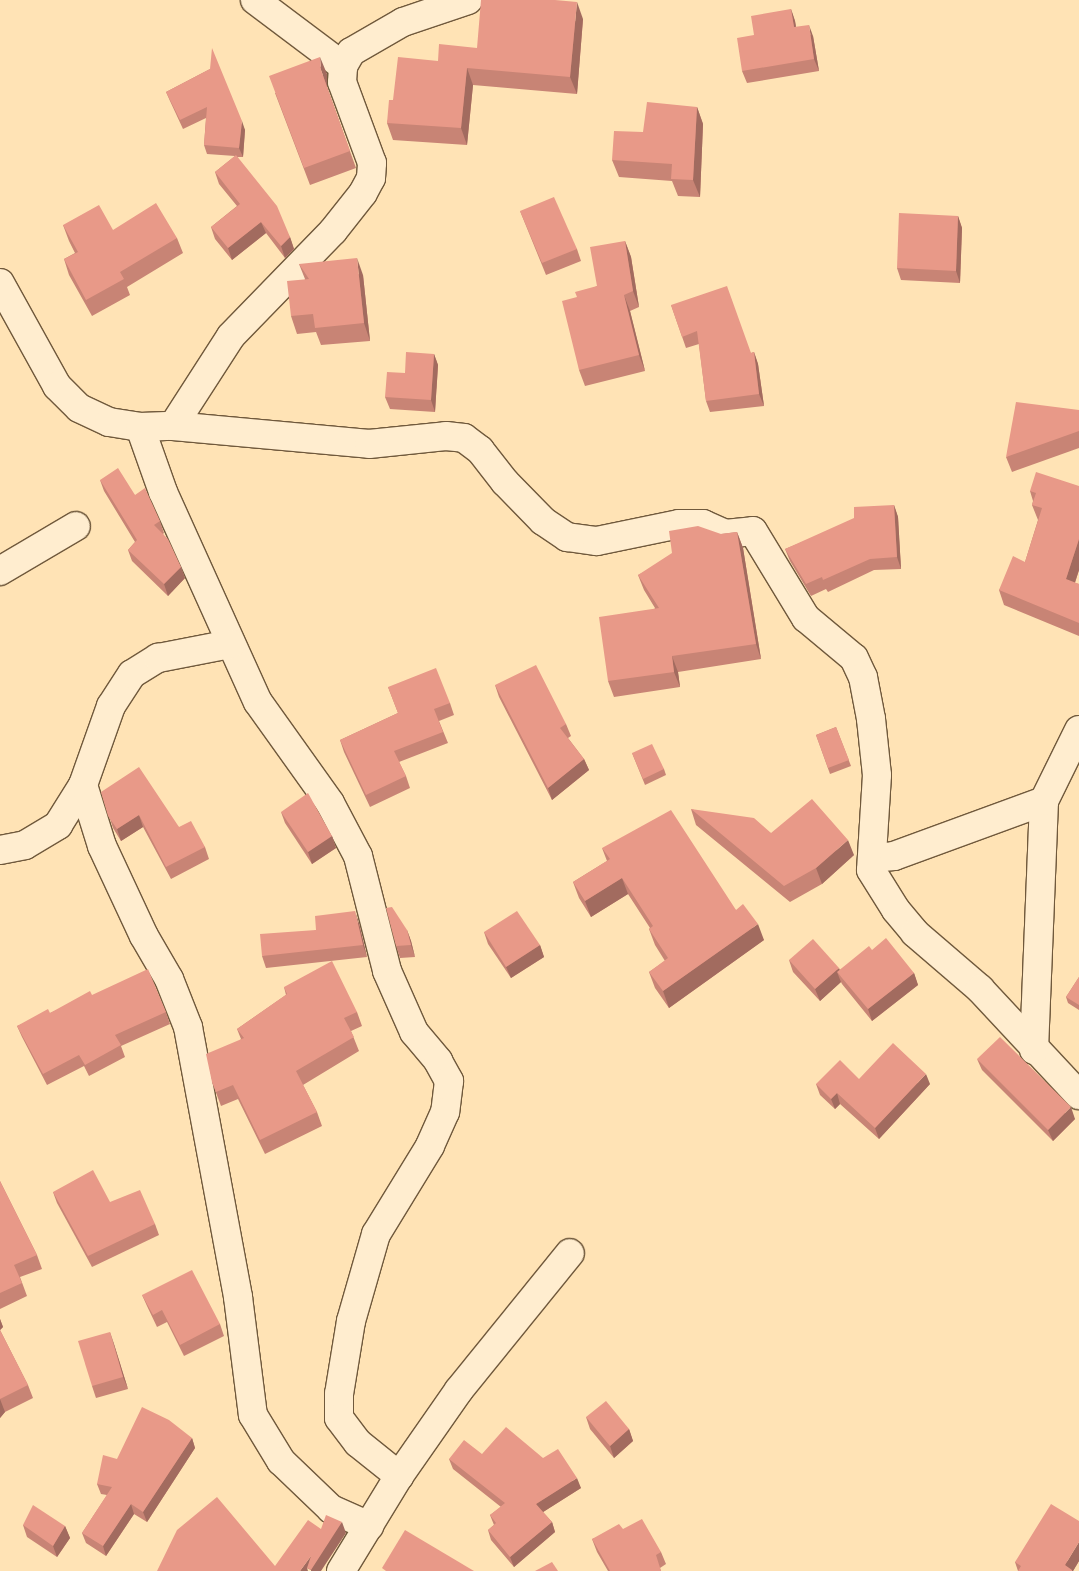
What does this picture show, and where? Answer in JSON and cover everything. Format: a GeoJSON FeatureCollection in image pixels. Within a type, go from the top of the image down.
{"type":"FeatureCollection","features":[{"type":"Feature","properties":{"kind":"street"},"geometry":{"type":"LineString","coordinates":[[255,0],[343,66]]}},
{"type":"Feature","properties":{"kind":"street"},"geometry":{"type":"LineString","coordinates":[[174,426],[231,336],[333,231],[363,193],[371,178],[372,163],[342,82],[343,66],[351,52],[403,22],[468,0]]}},
{"type":"Feature","properties":{"kind":"street"},"geometry":{"type":"LineString","coordinates":[[0,283],[57,386],[79,408],[109,422],[140,427],[174,426],[369,444],[446,436],[464,438],[480,450],[505,482],[543,521],[567,537],[597,541],[679,524],[703,524],[725,534],[753,531],[806,618],[854,658],[863,677],[872,719],[877,775],[871,870],[902,918],[921,939],[980,988],[1034,1050],[1079,1095]]}},
{"type":"Feature","properties":{"kind":"street"},"geometry":{"type":"LineString","coordinates":[[140,427],[163,492],[258,702],[330,803],[358,856],[387,971],[414,1032],[438,1061],[449,1081],[445,1112],[430,1146],[376,1234],[352,1321],[339,1394],[339,1418],[358,1443],[399,1476]]}},
{"type":"Feature","properties":{"kind":"street"},"geometry":{"type":"LineString","coordinates":[[0,571],[76,526]]}},
{"type":"Feature","properties":{"kind":"street"},"geometry":{"type":"LineString","coordinates":[[0,850],[25,845],[58,825],[83,785],[111,706],[132,674],[158,658],[231,644]]}},
{"type":"Feature","properties":{"kind":"street"},"geometry":{"type":"LineString","coordinates":[[1034,1050],[1044,800],[1079,730]]}},
{"type":"Feature","properties":{"kind":"street"},"geometry":{"type":"LineString","coordinates":[[83,785],[102,846],[144,936],[169,979],[188,1027],[238,1297],[253,1415],[281,1461],[302,1482],[331,1509],[369,1526]]}},
{"type":"Feature","properties":{"kind":"street"},"geometry":{"type":"LineString","coordinates":[[872,858],[894,856],[1044,800]]}},
{"type":"Feature","properties":{"kind":"street"},"geometry":{"type":"LineString","coordinates":[[341,1571],[399,1476],[459,1390],[570,1252]]}},
{"type":"Feature","properties":{"kind":"building"},"geometry":{"type":"Polygon","coordinates":[[[481,0],[555,0],[577,2],[570,77],[467,68],[461,128],[387,123],[389,100],[393,100],[398,57],[438,61],[439,44],[477,48],[481,0]]]}},
{"type":"Feature","properties":{"kind":"building"},"geometry":{"type":"Polygon","coordinates":[[[791,9],[794,27],[809,25],[814,59],[742,71],[737,38],[754,35],[751,16],[791,9]]]}},
{"type":"Feature","properties":{"kind":"building"},"geometry":{"type":"Polygon","coordinates":[[[212,48],[242,121],[239,148],[204,145],[207,107],[180,120],[166,92],[210,69],[212,48]]]}},
{"type":"Feature","properties":{"kind":"building"},"geometry":{"type":"Polygon","coordinates":[[[320,57],[321,70],[350,151],[304,168],[269,76],[320,57]]]}},
{"type":"Feature","properties":{"kind":"building"},"geometry":{"type":"Polygon","coordinates":[[[647,102],[697,107],[693,180],[671,179],[672,164],[612,160],[614,131],[643,132],[647,102]]]}},
{"type":"Feature","properties":{"kind":"building"},"geometry":{"type":"Polygon","coordinates":[[[236,155],[277,206],[290,237],[281,246],[261,222],[228,248],[211,227],[240,204],[215,172],[236,155]]]}},
{"type":"Feature","properties":{"kind":"building"},"geometry":{"type":"Polygon","coordinates":[[[554,197],[577,249],[542,263],[520,211],[554,197]]]}},
{"type":"Feature","properties":{"kind":"building"},"geometry":{"type":"Polygon","coordinates":[[[156,203],[177,238],[120,272],[124,279],[86,300],[64,259],[78,252],[63,225],[99,205],[113,230],[156,203]]]}},
{"type":"Feature","properties":{"kind":"building"},"geometry":{"type":"Polygon","coordinates":[[[899,213],[958,216],[956,271],[897,268],[899,213]]]}},
{"type":"Feature","properties":{"kind":"building"},"geometry":{"type":"Polygon","coordinates":[[[625,241],[633,291],[624,295],[639,355],[579,370],[562,301],[577,297],[575,292],[597,286],[590,247],[625,241]]]}},
{"type":"Feature","properties":{"kind":"building"},"geometry":{"type":"Polygon","coordinates":[[[357,258],[364,323],[315,328],[313,314],[291,316],[287,281],[309,279],[299,264],[357,258]]]}},
{"type":"Feature","properties":{"kind":"building"},"geometry":{"type":"Polygon","coordinates":[[[727,286],[751,353],[754,352],[759,394],[706,401],[697,331],[682,337],[671,305],[727,286]]]}},
{"type":"Feature","properties":{"kind":"building"},"geometry":{"type":"Polygon","coordinates":[[[406,352],[434,354],[431,400],[385,397],[387,372],[405,373],[406,352]]]}},
{"type":"Feature","properties":{"kind":"building"},"geometry":{"type":"Polygon","coordinates":[[[1016,402],[1079,410],[1079,431],[1006,457],[1016,402]]]}},
{"type":"Feature","properties":{"kind":"building"},"geometry":{"type":"Polygon","coordinates":[[[118,468],[135,495],[145,488],[160,521],[154,525],[168,539],[181,567],[164,584],[128,550],[137,540],[100,480],[118,468]]]}},
{"type":"Feature","properties":{"kind":"building"},"geometry":{"type":"Polygon","coordinates":[[[1036,472],[1079,486],[1079,539],[1066,579],[1079,584],[1079,623],[999,590],[1013,556],[1025,562],[1042,508],[1032,505],[1036,493],[1030,491],[1036,472]]]}},
{"type":"Feature","properties":{"kind":"building"},"geometry":{"type":"Polygon","coordinates":[[[894,505],[897,557],[870,559],[823,580],[822,577],[806,584],[785,549],[854,518],[854,507],[894,505]]]}},
{"type":"Feature","properties":{"kind":"building"},"geometry":{"type":"Polygon","coordinates":[[[698,526],[721,534],[737,532],[756,644],[672,656],[674,672],[608,681],[599,617],[659,608],[638,575],[672,553],[669,531],[698,526]]]}},
{"type":"Feature","properties":{"kind":"building"},"geometry":{"type":"Polygon","coordinates":[[[536,665],[566,724],[560,728],[584,759],[548,788],[495,685],[536,665]]]}},
{"type":"Feature","properties":{"kind":"building"},"geometry":{"type":"Polygon","coordinates":[[[436,668],[450,703],[434,709],[443,732],[394,751],[406,776],[366,795],[340,740],[398,713],[388,687],[436,668]]]}},
{"type":"Feature","properties":{"kind":"building"},"geometry":{"type":"Polygon","coordinates":[[[836,727],[849,760],[828,768],[816,735],[836,727]]]}},
{"type":"Feature","properties":{"kind":"building"},"geometry":{"type":"Polygon","coordinates":[[[652,744],[664,769],[643,779],[632,753],[652,744]]]}},
{"type":"Feature","properties":{"kind":"building"},"geometry":{"type":"Polygon","coordinates":[[[139,767],[179,827],[191,821],[205,847],[166,867],[139,815],[117,829],[108,816],[101,792],[139,767]]]}},
{"type":"Feature","properties":{"kind":"building"},"geometry":{"type":"Polygon","coordinates":[[[308,793],[332,836],[308,852],[281,812],[308,793]]]}},
{"type":"Feature","properties":{"kind":"building"},"geometry":{"type":"Polygon","coordinates":[[[812,799],[848,840],[816,868],[784,886],[691,809],[754,818],[771,833],[812,799]]]}},
{"type":"Feature","properties":{"kind":"building"},"geometry":{"type":"Polygon","coordinates":[[[671,810],[736,910],[743,904],[758,924],[663,991],[649,972],[668,958],[649,929],[653,926],[622,878],[585,901],[573,882],[610,859],[602,848],[671,810]]]}},
{"type":"Feature","properties":{"kind":"building"},"geometry":{"type":"Polygon","coordinates":[[[392,907],[407,930],[411,945],[396,946],[386,908],[392,907]]]}},
{"type":"Feature","properties":{"kind":"building"},"geometry":{"type":"Polygon","coordinates":[[[355,911],[363,945],[262,956],[260,934],[316,930],[315,916],[355,911]]]}},
{"type":"Feature","properties":{"kind":"building"},"geometry":{"type":"Polygon","coordinates":[[[517,911],[540,945],[506,967],[484,932],[517,911]]]}},
{"type":"Feature","properties":{"kind":"building"},"geometry":{"type":"Polygon","coordinates":[[[886,938],[914,973],[868,1009],[837,972],[869,946],[872,950],[886,938]]]}},
{"type":"Feature","properties":{"kind":"building"},"geometry":{"type":"Polygon","coordinates":[[[813,939],[839,968],[815,989],[789,960],[813,939]]]}},
{"type":"Feature","properties":{"kind":"building"},"geometry":{"type":"Polygon","coordinates":[[[332,961],[357,1012],[344,1018],[354,1037],[296,1071],[317,1112],[260,1140],[233,1085],[216,1092],[206,1054],[244,1038],[237,1029],[287,994],[284,987],[332,961]]]}},
{"type":"Feature","properties":{"kind":"building"},"geometry":{"type":"Polygon","coordinates":[[[148,969],[166,1012],[115,1035],[121,1045],[85,1065],[79,1055],[43,1074],[17,1026],[48,1009],[50,1013],[90,991],[92,995],[148,969]]]}},
{"type":"Feature","properties":{"kind":"building"},"geometry":{"type":"Polygon","coordinates":[[[1079,977],[1079,1005],[1066,997],[1079,977]]]}},
{"type":"Feature","properties":{"kind":"building"},"geometry":{"type":"Polygon","coordinates":[[[1000,1037],[1071,1107],[1048,1130],[977,1059],[1000,1037]]]}},
{"type":"Feature","properties":{"kind":"building"},"geometry":{"type":"Polygon","coordinates":[[[893,1043],[926,1074],[875,1128],[837,1093],[831,1099],[816,1084],[840,1060],[859,1079],[893,1043]]]}},
{"type":"Feature","properties":{"kind":"building"},"geometry":{"type":"Polygon","coordinates":[[[93,1170],[110,1202],[140,1190],[155,1224],[88,1256],[53,1192],[93,1170]]]}},
{"type":"Feature","properties":{"kind":"building"},"geometry":{"type":"Polygon","coordinates":[[[0,1181],[37,1255],[14,1265],[22,1283],[0,1293],[0,1181]]]}},
{"type":"Feature","properties":{"kind":"building"},"geometry":{"type":"Polygon","coordinates":[[[192,1270],[220,1324],[180,1345],[162,1310],[153,1315],[142,1295],[192,1270]]]}},
{"type":"Feature","properties":{"kind":"building"},"geometry":{"type":"Polygon","coordinates":[[[0,1330],[28,1385],[0,1399],[0,1330]]]}},
{"type":"Feature","properties":{"kind":"building"},"geometry":{"type":"Polygon","coordinates":[[[110,1332],[123,1377],[92,1386],[78,1341],[110,1332]]]}},
{"type":"Feature","properties":{"kind":"building"},"geometry":{"type":"Polygon","coordinates":[[[606,1401],[629,1429],[610,1446],[586,1417],[606,1401]]]}},
{"type":"Feature","properties":{"kind":"building"},"geometry":{"type":"Polygon","coordinates":[[[142,1407],[169,1420],[192,1438],[143,1512],[131,1504],[103,1546],[82,1533],[112,1487],[97,1484],[103,1455],[117,1459],[142,1407]]]}},
{"type":"Feature","properties":{"kind":"building"},"geometry":{"type":"Polygon","coordinates":[[[506,1427],[543,1458],[558,1449],[577,1478],[536,1504],[552,1522],[510,1557],[488,1530],[496,1523],[490,1515],[505,1503],[449,1459],[464,1440],[482,1454],[506,1427]]]}},
{"type":"Feature","properties":{"kind":"building"},"geometry":{"type":"Polygon","coordinates":[[[217,1497],[275,1566],[308,1520],[321,1529],[326,1515],[342,1522],[311,1570],[307,1568],[311,1556],[300,1571],[157,1571],[177,1530],[217,1497]]]}},
{"type":"Feature","properties":{"kind":"building"},"geometry":{"type":"Polygon","coordinates":[[[1051,1504],[1079,1521],[1079,1542],[1065,1565],[1072,1571],[1018,1571],[1021,1566],[1015,1562],[1051,1504]]]}},
{"type":"Feature","properties":{"kind":"building"},"geometry":{"type":"Polygon","coordinates":[[[33,1505],[65,1526],[53,1546],[23,1525],[33,1505]]]}},
{"type":"Feature","properties":{"kind":"building"},"geometry":{"type":"Polygon","coordinates":[[[642,1519],[661,1552],[656,1555],[661,1571],[610,1571],[592,1539],[619,1524],[623,1529],[642,1519]]]}},
{"type":"Feature","properties":{"kind":"building"},"geometry":{"type":"Polygon","coordinates":[[[405,1530],[474,1571],[386,1571],[382,1568],[405,1530]]]}},
{"type":"Feature","properties":{"kind":"building"},"geometry":{"type":"Polygon","coordinates":[[[552,1562],[558,1571],[535,1571],[552,1562]]]}}]}
